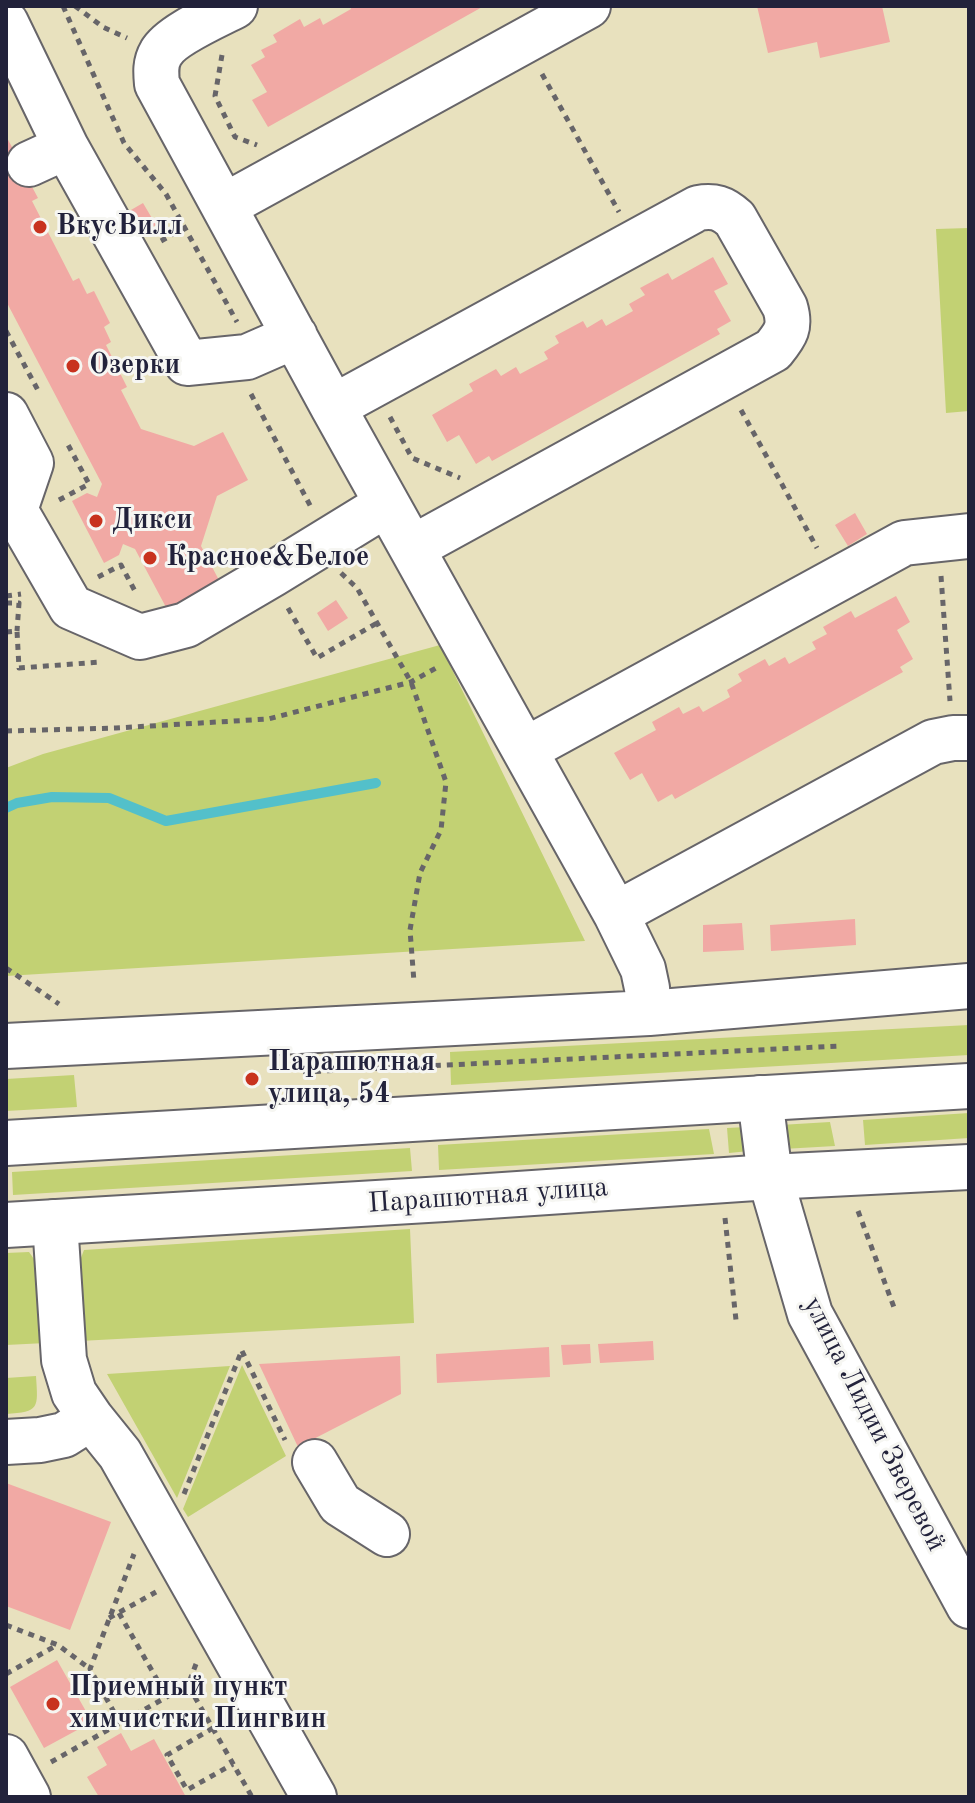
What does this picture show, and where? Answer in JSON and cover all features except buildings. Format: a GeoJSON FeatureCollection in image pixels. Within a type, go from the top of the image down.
{"type":"FeatureCollection","features":[{"type":"Feature","properties":{"kind":"main road"},"geometry":{"type":"LineString","coordinates":[[224,206],[588,6]]}},
{"type":"Feature","properties":{"kind":"main road"},"geometry":{"type":"LineString","coordinates":[[232,8],[171,40],[155,68],[157,84],[616,914],[643,969],[649,1013]]}},
{"type":"Feature","properties":{"kind":"main road"},"geometry":{"type":"LineString","coordinates":[[6,23],[47,155],[129,259],[187,363],[243,357],[295,336]]}},
{"type":"Feature","properties":{"kind":"main road"},"geometry":{"type":"LineString","coordinates":[[333,407],[698,208],[711,206],[725,209],[735,219],[785,307],[789,320],[785,336],[773,350],[412,548]]}},
{"type":"Feature","properties":{"kind":"main road"},"geometry":{"type":"LineString","coordinates":[[25,408],[31,463],[15,510],[71,607],[140,637],[186,625],[333,556],[387,504]]}},
{"type":"Feature","properties":{"kind":"main road"},"geometry":{"type":"LineString","coordinates":[[525,750],[904,543],[954,537]]}},
{"type":"Feature","properties":{"kind":"main road"},"geometry":{"type":"LineString","coordinates":[[616,914],[933,742],[961,738]]}},
{"type":"Feature","properties":{"kind":"main road"},"geometry":{"type":"LineString","coordinates":[[6,1046],[649,1013],[969,986]]}},
{"type":"Feature","properties":{"kind":"main road"},"geometry":{"type":"LineString","coordinates":[[6,1143],[969,1086]]}},
{"type":"Feature","properties":{"kind":"main road","name":"улица Лидии Зверевой"},"geometry":{"type":"LineString","coordinates":[[760,1098],[770,1177],[810,1314],[969,1606]]}},
{"type":"Feature","properties":{"kind":"main road","name":"Парашютная улица"},"geometry":{"type":"LineString","coordinates":[[6,1225],[969,1167]]}},
{"type":"Feature","properties":{"kind":"main road"},"geometry":{"type":"LineString","coordinates":[[55,1222],[64,1360],[74,1393],[120,1454],[314,1797]]}},
{"type":"Feature","properties":{"kind":"main road"},"geometry":{"type":"LineString","coordinates":[[6,1442],[64,1435],[91,1418]]}},
{"type":"Feature","properties":{"kind":"main road"},"geometry":{"type":"LineString","coordinates":[[301,1453],[340,1504],[387,1534]]}},
{"type":"Feature","properties":{"kind":"path"},"geometry":{"type":"LineString","coordinates":[[63,6],[124,143],[166,194],[185,228],[333,556],[357,588],[411,682],[446,782],[441,830],[420,873],[410,930],[414,982]]}},
{"type":"Feature","properties":{"kind":"path"},"geometry":{"type":"LineString","coordinates":[[75,6],[103,27],[161,53]]}},
{"type":"Feature","properties":{"kind":"path"},"geometry":{"type":"LineString","coordinates":[[232,8],[215,96],[235,137],[303,163]]}},
{"type":"Feature","properties":{"kind":"path"},"geometry":{"type":"LineString","coordinates":[[524,42],[635,242]]}},
{"type":"Feature","properties":{"kind":"path"},"geometry":{"type":"LineString","coordinates":[[129,259],[224,206]]}},
{"type":"Feature","properties":{"kind":"path"},"geometry":{"type":"LineString","coordinates":[[6,331],[25,408]]}},
{"type":"Feature","properties":{"kind":"path"},"geometry":{"type":"LineString","coordinates":[[723,377],[835,581]]}},
{"type":"Feature","properties":{"kind":"path"},"geometry":{"type":"LineString","coordinates":[[372,386],[412,458],[505,497]]}},
{"type":"Feature","properties":{"kind":"path"},"geometry":{"type":"LineString","coordinates":[[54,503],[89,484],[59,428]]}},
{"type":"Feature","properties":{"kind":"path"},"geometry":{"type":"LineString","coordinates":[[954,537],[961,738]]}},
{"type":"Feature","properties":{"kind":"path"},"geometry":{"type":"LineString","coordinates":[[96,578],[121,565],[159,632]]}},
{"type":"Feature","properties":{"kind":"path"},"geometry":{"type":"LineString","coordinates":[[283,600],[317,658],[377,623]]}},
{"type":"Feature","properties":{"kind":"path"},"geometry":{"type":"LineString","coordinates":[[6,603],[19,603],[17,631]]}},
{"type":"Feature","properties":{"kind":"path"},"geometry":{"type":"LineString","coordinates":[[6,731],[268,719],[411,682],[469,651]]}},
{"type":"Feature","properties":{"kind":"path"},"geometry":{"type":"LineString","coordinates":[[6,968],[59,1004]]}},
{"type":"Feature","properties":{"kind":"path"},"geometry":{"type":"LineString","coordinates":[[839,1036],[841,1059]]}},
{"type":"Feature","properties":{"kind":"path"},"geometry":{"type":"LineString","coordinates":[[292,1072],[840,1046]]}},
{"type":"Feature","properties":{"kind":"path"},"geometry":{"type":"LineString","coordinates":[[714,1052],[714,1066]]}},
{"type":"Feature","properties":{"kind":"path"},"geometry":{"type":"LineString","coordinates":[[858,1211],[895,1310]]}},
{"type":"Feature","properties":{"kind":"path"},"geometry":{"type":"LineString","coordinates":[[725,1217],[736,1320]]}},
{"type":"Feature","properties":{"kind":"path"},"geometry":{"type":"LineString","coordinates":[[184,1495],[242,1350],[301,1453]]}},
{"type":"Feature","properties":{"kind":"path"},"geometry":{"type":"LineString","coordinates":[[90,1669],[135,1551]]}},
{"type":"Feature","properties":{"kind":"path"},"geometry":{"type":"LineString","coordinates":[[109,1618],[168,1586]]}},
{"type":"Feature","properties":{"kind":"path"},"geometry":{"type":"LineString","coordinates":[[119,1613],[167,1697]]}},
{"type":"Feature","properties":{"kind":"path"},"geometry":{"type":"LineString","coordinates":[[6,1625],[58,1645],[90,1669],[120,1723]]}},
{"type":"Feature","properties":{"kind":"path"},"geometry":{"type":"LineString","coordinates":[[6,1674],[58,1645]]}},
{"type":"Feature","properties":{"kind":"path"},"geometry":{"type":"LineString","coordinates":[[18,1778],[188,1685]]}},
{"type":"Feature","properties":{"kind":"path"},"geometry":{"type":"LineString","coordinates":[[213,1728],[167,1755],[187,1790],[233,1764]]}},
{"type":"Feature","properties":{"kind":"green space"},"geometry":{"type":"Polygon","coordinates":[[[969,228],[969,411],[946,413],[936,229],[969,228]]]}},
{"type":"Feature","properties":{"kind":"green space"},"geometry":{"type":"Polygon","coordinates":[[[440,645],[585,941],[6,976],[6,768],[43,754],[440,645]]]}},
{"type":"Feature","properties":{"kind":"green space"},"geometry":{"type":"Polygon","coordinates":[[[969,1025],[969,1055],[451,1085],[450,1052],[969,1025]]]}},
{"type":"Feature","properties":{"kind":"green space"},"geometry":{"type":"Polygon","coordinates":[[[74,1075],[77,1107],[6,1111],[6,1079],[74,1075]]]}},
{"type":"Feature","properties":{"kind":"green space"},"geometry":{"type":"Polygon","coordinates":[[[969,1113],[969,1138],[865,1145],[863,1120],[969,1113]]]}},
{"type":"Feature","properties":{"kind":"green space"},"geometry":{"type":"Polygon","coordinates":[[[830,1122],[835,1146],[783,1149],[780,1125],[830,1122]]]}},
{"type":"Feature","properties":{"kind":"green space"},"geometry":{"type":"Polygon","coordinates":[[[747,1127],[749,1151],[729,1153],[727,1128],[747,1127]]]}},
{"type":"Feature","properties":{"kind":"green space"},"geometry":{"type":"Polygon","coordinates":[[[709,1129],[714,1154],[439,1170],[438,1145],[709,1129]]]}},
{"type":"Feature","properties":{"kind":"green space"},"geometry":{"type":"Polygon","coordinates":[[[410,1148],[412,1171],[13,1195],[12,1172],[410,1148]]]}},
{"type":"Feature","properties":{"kind":"green space"},"geometry":{"type":"Polygon","coordinates":[[[410,1229],[414,1323],[80,1341],[76,1271],[84,1250],[410,1229]]]}},
{"type":"Feature","properties":{"kind":"green space"},"geometry":{"type":"Polygon","coordinates":[[[29,1252],[41,1269],[46,1343],[6,1345],[6,1253],[29,1252]]]}},
{"type":"Feature","properties":{"kind":"green space"},"geometry":{"type":"Polygon","coordinates":[[[242,1365],[286,1456],[188,1517],[183,1509],[242,1365]]]}},
{"type":"Feature","properties":{"kind":"green space"},"geometry":{"type":"Polygon","coordinates":[[[230,1366],[177,1498],[107,1374],[230,1366]]]}},
{"type":"Feature","properties":{"kind":"green space"},"geometry":{"type":"Polygon","coordinates":[[[36,1376],[36,1402],[31,1410],[6,1414],[6,1378],[36,1376]]]}},
{"type":"Feature","properties":{"kind":"waterway"},"geometry":{"type":"LineString","coordinates":[[6,808],[52,797],[109,798],[166,821],[376,783]]}},
{"type":"Feature","properties":{"kind":"place","name":"ВкусВилл"},"geometry":{"type":"Point","coordinates":[40,227]}},
{"type":"Feature","properties":{"kind":"place","name":"Озерки"},"geometry":{"type":"Point","coordinates":[73,366]}},
{"type":"Feature","properties":{"kind":"place","name":"Дикси"},"geometry":{"type":"Point","coordinates":[96,521]}},
{"type":"Feature","properties":{"kind":"place","name":"Красное&Белое"},"geometry":{"type":"Point","coordinates":[150,558]}},
{"type":"Feature","properties":{"kind":"place","name":"Парашютная улица, 54"},"geometry":{"type":"Point","coordinates":[252,1079]}},
{"type":"Feature","properties":{"kind":"place","name":"Приемный пункт химчистки Пингвин"},"geometry":{"type":"Point","coordinates":[53,1704]}}]}
